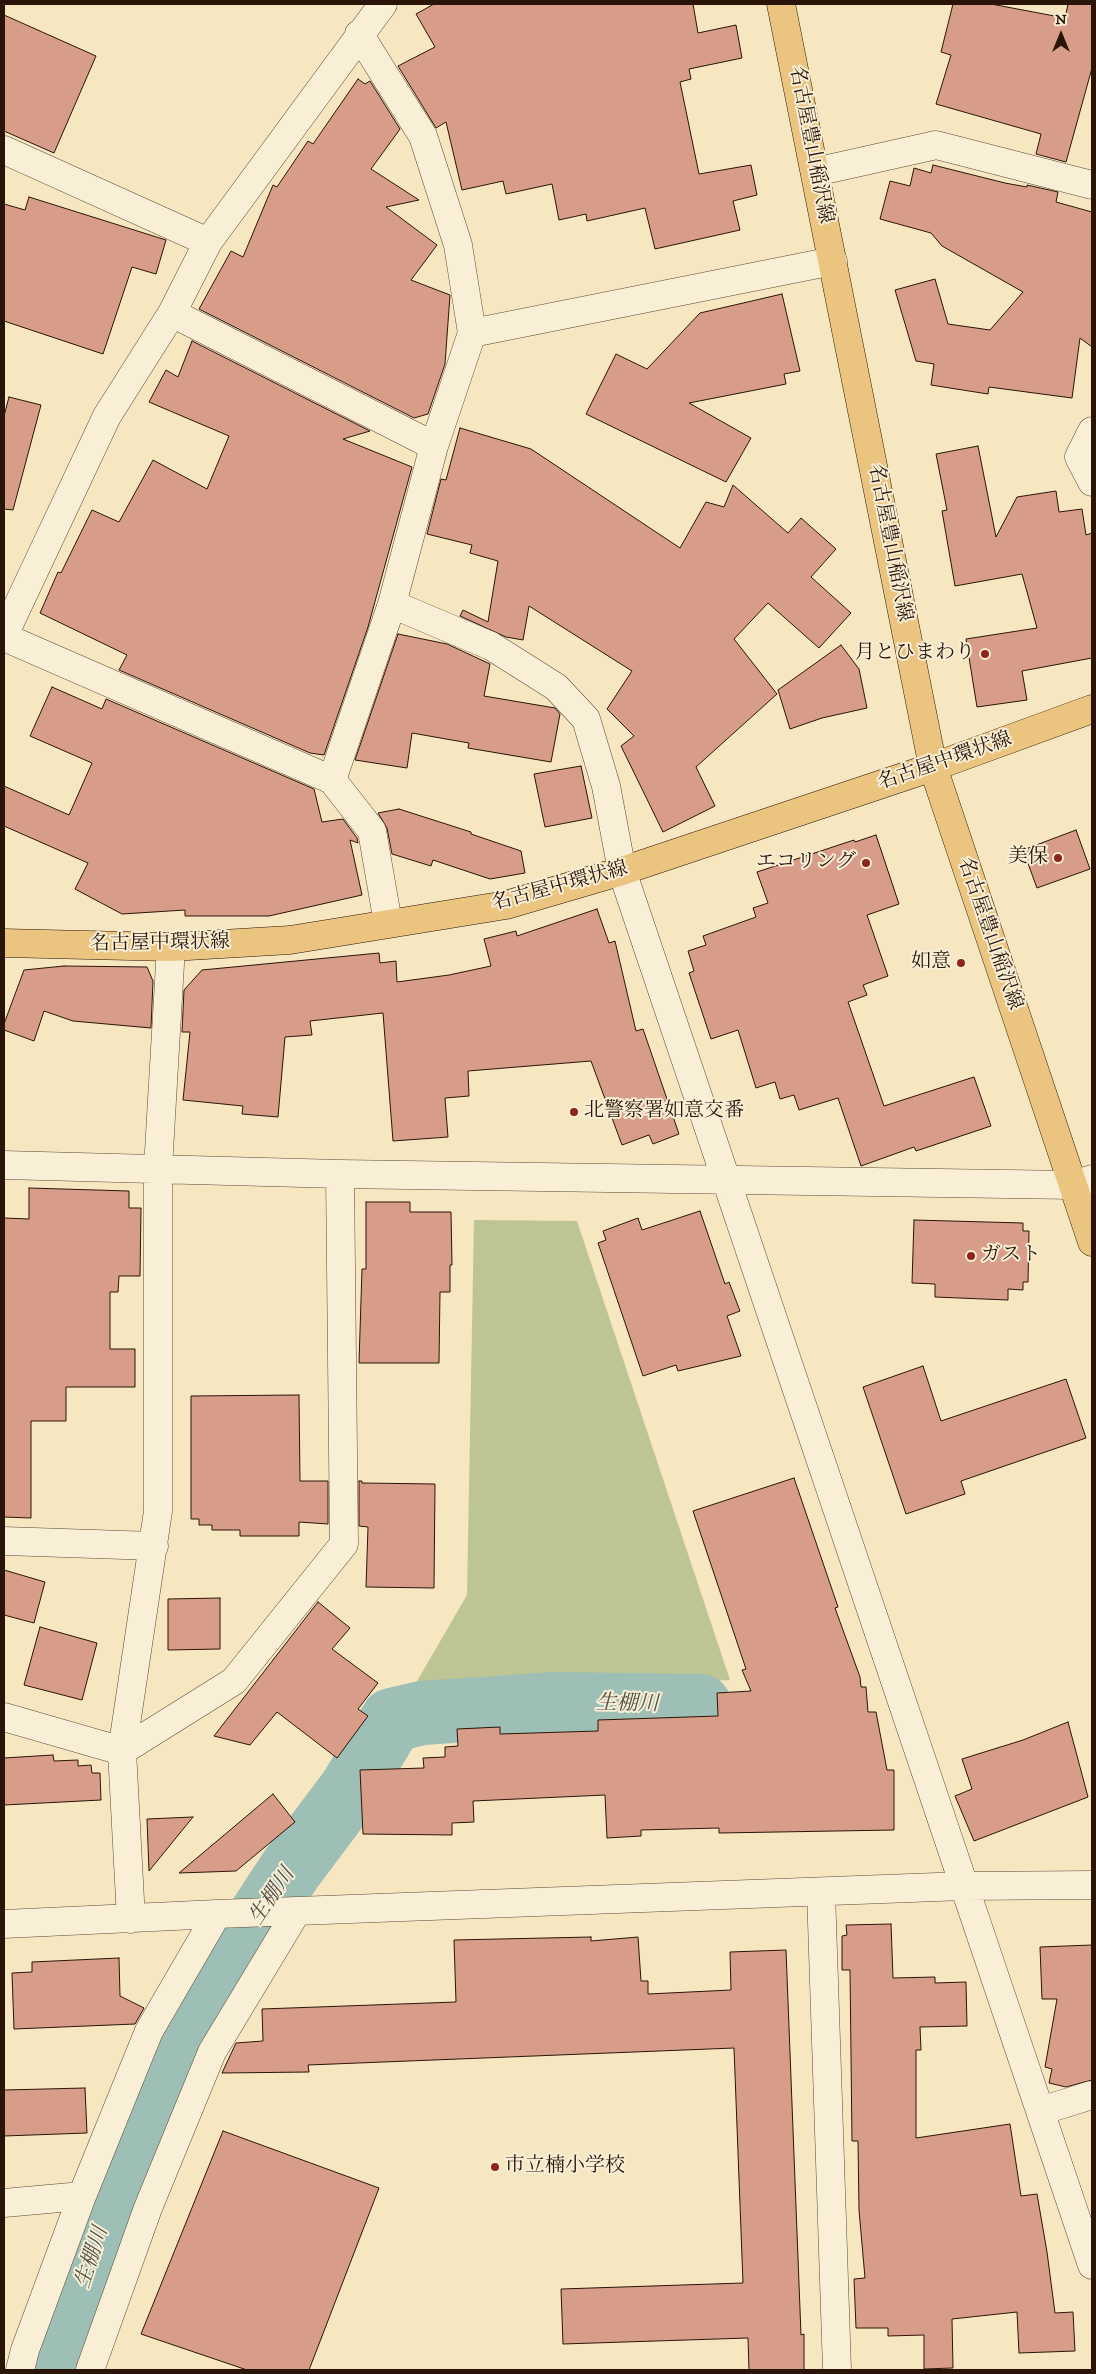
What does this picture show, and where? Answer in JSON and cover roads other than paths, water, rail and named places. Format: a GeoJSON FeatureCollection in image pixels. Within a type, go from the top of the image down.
{"type":"FeatureCollection","features":[{"type":"Feature","properties":{"kind":"main road","name":"名古屋豊山稲沢線"},"geometry":{"type":"LineString","coordinates":[[781,4],[933,767],[1083,1182],[1092,1242]]}},
{"type":"Feature","properties":{"kind":"main road","name":"名古屋中環状線"},"geometry":{"type":"LineString","coordinates":[[4,942],[171,947],[290,940],[506,905],[622,872],[933,767],[1092,709]]}},
{"type":"Feature","properties":{"kind":"street"},"geometry":{"type":"LineString","coordinates":[[383,4],[359,34],[208,242],[172,313],[107,416],[4,636],[332,780],[372,831],[388,923]]}},
{"type":"Feature","properties":{"kind":"street"},"geometry":{"type":"LineString","coordinates":[[332,780],[392,604],[434,446],[472,333],[458,244],[423,136],[359,34]]}},
{"type":"Feature","properties":{"kind":"street"},"geometry":{"type":"LineString","coordinates":[[815,172],[936,145],[1092,185]]}},
{"type":"Feature","properties":{"kind":"street"},"geometry":{"type":"LineString","coordinates":[[4,150],[208,242]]}},
{"type":"Feature","properties":{"kind":"street"},"geometry":{"type":"LineString","coordinates":[[472,333],[833,260]]}},
{"type":"Feature","properties":{"kind":"street"},"geometry":{"type":"LineString","coordinates":[[172,313],[434,446]]}},
{"type":"Feature","properties":{"kind":"street"},"geometry":{"type":"LineString","coordinates":[[1092,431],[1079,457],[1092,482]]}},
{"type":"Feature","properties":{"kind":"street"},"geometry":{"type":"LineString","coordinates":[[392,604],[491,646],[556,687],[586,719],[606,786],[622,872],[1092,2265]]}},
{"type":"Feature","properties":{"kind":"street"},"geometry":{"type":"LineString","coordinates":[[131,1919],[122,1751],[158,1512],[158,1168],[171,947]]}},
{"type":"Feature","properties":{"kind":"street"},"geometry":{"type":"LineString","coordinates":[[4,1165],[340,1174],[727,1180],[1083,1182]]}},
{"type":"Feature","properties":{"kind":"street"},"geometry":{"type":"LineString","coordinates":[[4,1717],[122,1751],[234,1681],[344,1544],[340,1174]]}},
{"type":"Feature","properties":{"kind":"street"},"geometry":{"type":"LineString","coordinates":[[4,1541],[154,1546]]}},
{"type":"Feature","properties":{"kind":"street"},"geometry":{"type":"LineString","coordinates":[[4,1924],[217,1914],[964,1886],[1092,1885]]}},
{"type":"Feature","properties":{"kind":"street"},"geometry":{"type":"LineString","coordinates":[[821,1892],[837,2370]]}},
{"type":"Feature","properties":{"kind":"street"},"geometry":{"type":"LineString","coordinates":[[90,2370],[148,2208],[212,2052],[298,1911]]}},
{"type":"Feature","properties":{"kind":"street"},"geometry":{"type":"LineString","coordinates":[[20,2370],[25,2350],[82,2196],[149,2031],[217,1914]]}},
{"type":"Feature","properties":{"kind":"street"},"geometry":{"type":"LineString","coordinates":[[1040,2111],[1092,2095]]}},
{"type":"Feature","properties":{"kind":"street"},"geometry":{"type":"LineString","coordinates":[[4,2203],[82,2196]]}},
{"type":"Feature","properties":{"kind":"waterway","name":"生棚川"},"geometry":{"type":"LineString","coordinates":[[57,2370],[97,2243],[140,2125],[176,2044],[291,1869],[351,1789],[392,1720],[422,1713],[556,1704],[700,1706]]}},
{"type":"Feature","properties":{"kind":"place","name":"月とひまわり"},"geometry":{"type":"Point","coordinates":[985,654]}},
{"type":"Feature","properties":{"kind":"place","name":"美保"},"geometry":{"type":"Point","coordinates":[1058,858]}},
{"type":"Feature","properties":{"kind":"place","name":"エコリング"},"geometry":{"type":"Point","coordinates":[866,863]}},
{"type":"Feature","properties":{"kind":"place","name":"如意"},"geometry":{"type":"Point","coordinates":[961,963]}},
{"type":"Feature","properties":{"kind":"place","name":"北警察署如意交番"},"geometry":{"type":"Point","coordinates":[574,1112]}},
{"type":"Feature","properties":{"kind":"place","name":"ガスト"},"geometry":{"type":"Point","coordinates":[971,1256]}},
{"type":"Feature","properties":{"kind":"place","name":"市立楠小学校"},"geometry":{"type":"Point","coordinates":[495,2167]}}]}
